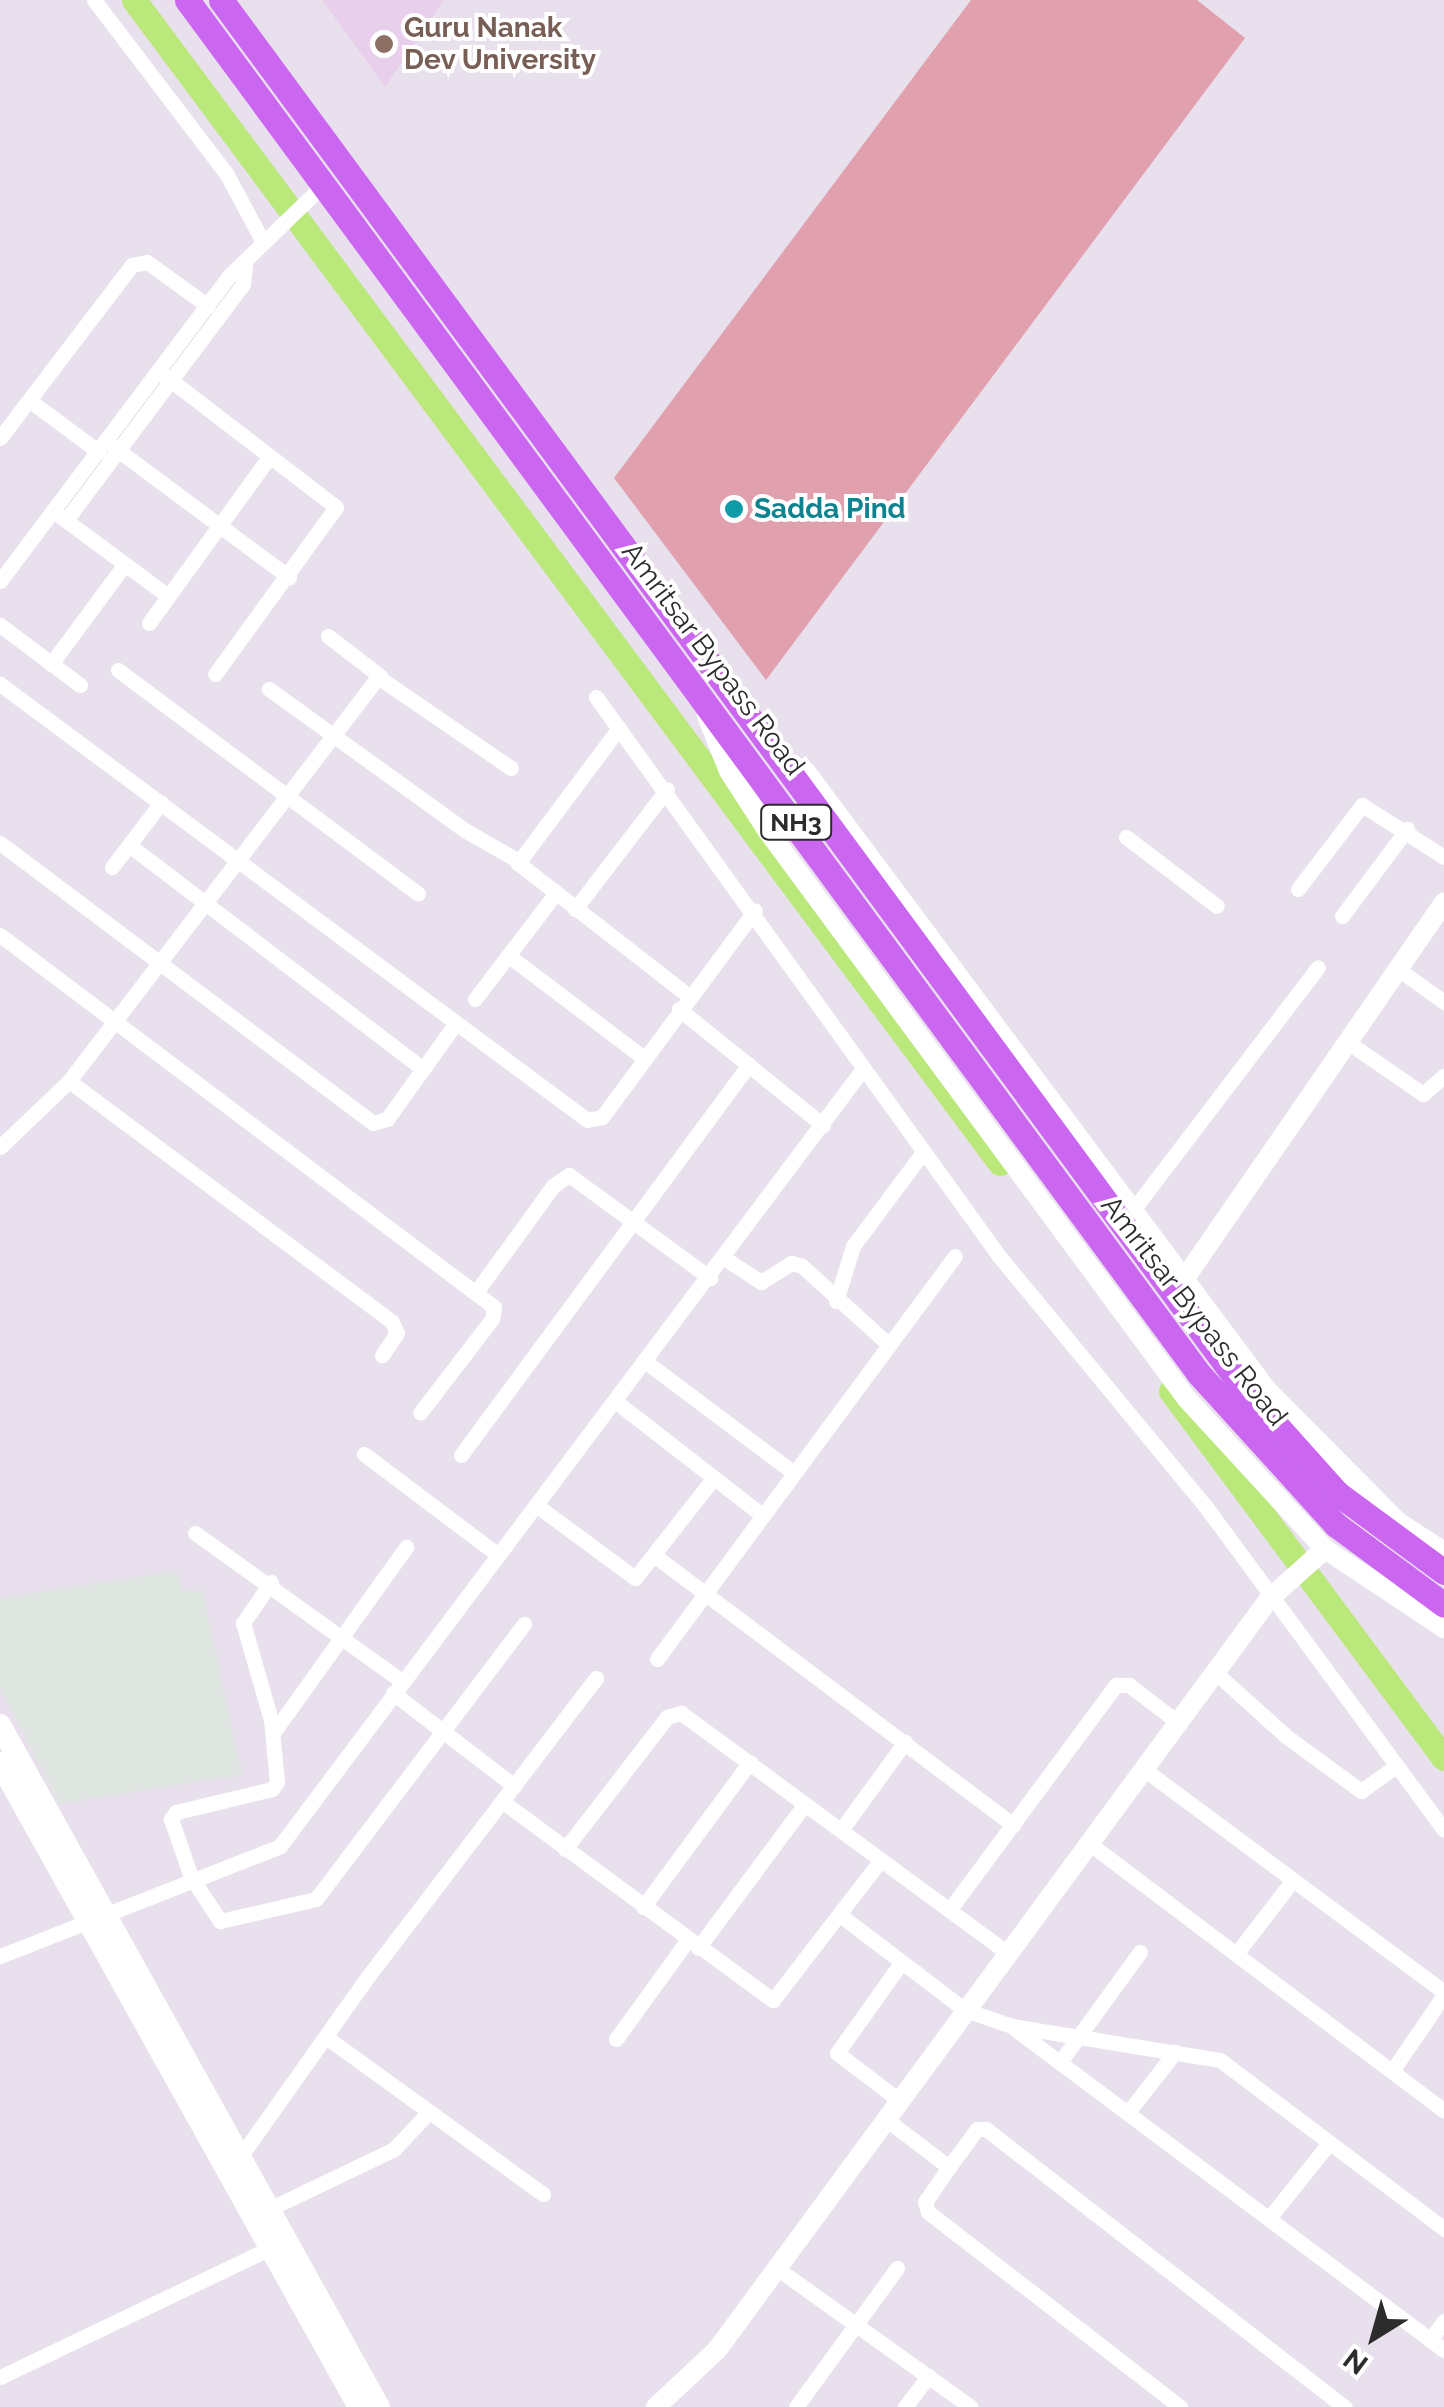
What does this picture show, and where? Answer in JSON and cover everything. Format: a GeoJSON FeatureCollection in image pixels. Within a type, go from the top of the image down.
{"type":"FeatureCollection","features":[{"type":"Feature","properties":{"kind":"highway","name":"Amritsar Bypass Road"},"geometry":{"type":"LineString","coordinates":[[187,0],[317,189],[695,686],[1199,1374],[1336,1525],[1444,1606]]}},
{"type":"Feature","properties":{"kind":"highway","name":"Amritsar Bypass Road"},"geometry":{"type":"LineString","coordinates":[[220,0],[1244,1389],[1337,1493],[1444,1572]]}},
{"type":"Feature","properties":{"kind":"main road"},"geometry":{"type":"LineString","coordinates":[[0,1725],[98,1920],[279,2244],[380,2407]]}},
{"type":"Feature","properties":{"kind":"main road"},"geometry":{"type":"LineString","coordinates":[[0,1762],[269,2209],[279,2244],[359,2407]]}},
{"type":"Feature","properties":{"kind":"street"},"geometry":{"type":"LineString","coordinates":[[94,0],[226,173],[266,235]]}},
{"type":"Feature","properties":{"kind":"street"},"geometry":{"type":"LineString","coordinates":[[166,377],[208,306],[266,235],[317,189]]}},
{"type":"Feature","properties":{"kind":"street"},"geometry":{"type":"LineString","coordinates":[[0,438],[136,262],[146,262],[208,306]]}},
{"type":"Feature","properties":{"kind":"street"},"geometry":{"type":"LineString","coordinates":[[0,581],[60,516],[108,449],[243,284],[245,264]]}},
{"type":"Feature","properties":{"kind":"street"},"geometry":{"type":"LineString","coordinates":[[166,377],[334,502],[336,512],[215,674]]}},
{"type":"Feature","properties":{"kind":"street"},"geometry":{"type":"LineString","coordinates":[[29,400],[108,449],[289,577]]}},
{"type":"Feature","properties":{"kind":"street"},"geometry":{"type":"LineString","coordinates":[[148,624],[269,457]]}},
{"type":"Feature","properties":{"kind":"street"},"geometry":{"type":"LineString","coordinates":[[60,516],[168,596]]}},
{"type":"Feature","properties":{"kind":"street"},"geometry":{"type":"LineString","coordinates":[[51,664],[125,564]]}},
{"type":"Feature","properties":{"kind":"street"},"geometry":{"type":"LineString","coordinates":[[0,624],[80,685]]}},
{"type":"Feature","properties":{"kind":"street"},"geometry":{"type":"LineString","coordinates":[[328,636],[511,768]]}},
{"type":"Feature","properties":{"kind":"street"},"geometry":{"type":"LineString","coordinates":[[118,670],[418,894]]}},
{"type":"Feature","properties":{"kind":"street"},"geometry":{"type":"LineString","coordinates":[[0,1148],[68,1081],[380,676]]}},
{"type":"Feature","properties":{"kind":"street"},"geometry":{"type":"LineString","coordinates":[[0,684],[587,1120],[602,1117],[754,910]]}},
{"type":"Feature","properties":{"kind":"street"},"geometry":{"type":"LineString","coordinates":[[695,686],[730,771],[767,830],[1187,1399],[1321,1552],[1444,1628]]}},
{"type":"Feature","properties":{"kind":"street"},"geometry":{"type":"LineString","coordinates":[[269,689],[332,737],[517,860],[684,1003],[748,1065],[822,1125]]}},
{"type":"Feature","properties":{"kind":"street"},"geometry":{"type":"LineString","coordinates":[[596,697],[754,910],[862,1070],[999,1256],[1206,1507],[1268,1600],[1444,1830]]}},
{"type":"Feature","properties":{"kind":"street"},"geometry":{"type":"LineString","coordinates":[[517,860],[619,728]]}},
{"type":"Feature","properties":{"kind":"street"},"geometry":{"type":"LineString","coordinates":[[777,756],[806,772],[1266,1389],[1330,1458],[1398,1522],[1444,1552]]}},
{"type":"Feature","properties":{"kind":"street"},"geometry":{"type":"LineString","coordinates":[[576,909],[666,789]]}},
{"type":"Feature","properties":{"kind":"street"},"geometry":{"type":"LineString","coordinates":[[112,867],[161,802]]}},
{"type":"Feature","properties":{"kind":"street"},"geometry":{"type":"LineString","coordinates":[[1298,889],[1362,805],[1407,829],[1444,857]]}},
{"type":"Feature","properties":{"kind":"street"},"geometry":{"type":"LineString","coordinates":[[1342,916],[1407,829]]}},
{"type":"Feature","properties":{"kind":"street"},"geometry":{"type":"LineString","coordinates":[[1126,837],[1217,906]]}},
{"type":"Feature","properties":{"kind":"street"},"geometry":{"type":"LineString","coordinates":[[0,843],[374,1123],[388,1118],[456,1023]]}},
{"type":"Feature","properties":{"kind":"street"},"geometry":{"type":"LineString","coordinates":[[129,845],[423,1069]]}},
{"type":"Feature","properties":{"kind":"street"},"geometry":{"type":"LineString","coordinates":[[475,999],[555,894]]}},
{"type":"Feature","properties":{"kind":"street"},"geometry":{"type":"LineString","coordinates":[[1185,1278],[1444,903]]}},
{"type":"Feature","properties":{"kind":"street"},"geometry":{"type":"LineString","coordinates":[[0,935],[476,1292],[495,1315],[420,1412]]}},
{"type":"Feature","properties":{"kind":"street"},"geometry":{"type":"LineString","coordinates":[[508,956],[644,1058]]}},
{"type":"Feature","properties":{"kind":"street"},"geometry":{"type":"LineString","coordinates":[[1133,1210],[1318,967]]}},
{"type":"Feature","properties":{"kind":"street"},"geometry":{"type":"LineString","coordinates":[[1398,969],[1444,1002]]}},
{"type":"Feature","properties":{"kind":"street"},"geometry":{"type":"LineString","coordinates":[[1348,1043],[1423,1094],[1444,1076]]}},
{"type":"Feature","properties":{"kind":"street"},"geometry":{"type":"LineString","coordinates":[[461,1455],[748,1065]]}},
{"type":"Feature","properties":{"kind":"street"},"geometry":{"type":"LineString","coordinates":[[0,1956],[280,1846],[710,1278],[862,1070]]}},
{"type":"Feature","properties":{"kind":"street"},"geometry":{"type":"LineString","coordinates":[[68,1081],[392,1322],[397,1333],[382,1356]]}},
{"type":"Feature","properties":{"kind":"street"},"geometry":{"type":"LineString","coordinates":[[836,1301],[853,1246],[923,1152]]}},
{"type":"Feature","properties":{"kind":"street"},"geometry":{"type":"LineString","coordinates":[[476,1292],[560,1179],[576,1177],[710,1278]]}},
{"type":"Feature","properties":{"kind":"street"},"geometry":{"type":"LineString","coordinates":[[657,1659],[955,1256]]}},
{"type":"Feature","properties":{"kind":"street"},"geometry":{"type":"LineString","coordinates":[[724,1258],[761,1282],[797,1263],[890,1345]]}},
{"type":"Feature","properties":{"kind":"street"},"geometry":{"type":"LineString","coordinates":[[646,1362],[794,1474]]}},
{"type":"Feature","properties":{"kind":"street"},"geometry":{"type":"LineString","coordinates":[[615,1401],[762,1516]]}},
{"type":"Feature","properties":{"kind":"street"},"geometry":{"type":"LineString","coordinates":[[364,1454],[498,1555]]}},
{"type":"Feature","properties":{"kind":"street"},"geometry":{"type":"LineString","coordinates":[[536,1505],[632,1576],[641,1575],[713,1479]]}},
{"type":"Feature","properties":{"kind":"street"},"geometry":{"type":"LineString","coordinates":[[195,1534],[342,1632],[444,1731],[514,1786]]}},
{"type":"Feature","properties":{"kind":"street"},"geometry":{"type":"LineString","coordinates":[[274,1733],[406,1546]]}},
{"type":"Feature","properties":{"kind":"street"},"geometry":{"type":"LineString","coordinates":[[656,2407],[717,2350],[1268,1600],[1321,1552]]}},
{"type":"Feature","properties":{"kind":"street"},"geometry":{"type":"LineString","coordinates":[[656,1556],[1013,1825]]}},
{"type":"Feature","properties":{"kind":"street"},"geometry":{"type":"LineString","coordinates":[[272,1582],[243,1623],[274,1733],[278,1778],[272,1789],[173,1815],[191,1878],[220,1920],[316,1900],[524,1624]]}},
{"type":"Feature","properties":{"kind":"street"},"geometry":{"type":"LineString","coordinates":[[1217,1674],[1287,1738],[1359,1790],[1370,1790],[1396,1766]]}},
{"type":"Feature","properties":{"kind":"street"},"geometry":{"type":"LineString","coordinates":[[240,2157],[326,2036],[596,1678]]}},
{"type":"Feature","properties":{"kind":"street"},"geometry":{"type":"LineString","coordinates":[[950,1909],[1116,1685],[1130,1685],[1180,1724]]}},
{"type":"Feature","properties":{"kind":"street"},"geometry":{"type":"LineString","coordinates":[[566,1849],[672,1714],[687,1716],[1009,1954]]}},
{"type":"Feature","properties":{"kind":"street"},"geometry":{"type":"LineString","coordinates":[[841,1830],[905,1742]]}},
{"type":"Feature","properties":{"kind":"street"},"geometry":{"type":"LineString","coordinates":[[643,1907],[750,1762]]}},
{"type":"Feature","properties":{"kind":"street"},"geometry":{"type":"LineString","coordinates":[[1145,1770],[1444,1994],[1392,2071]]}},
{"type":"Feature","properties":{"kind":"street"},"geometry":{"type":"LineString","coordinates":[[503,1802],[773,2000],[881,1860]]}},
{"type":"Feature","properties":{"kind":"street"},"geometry":{"type":"LineString","coordinates":[[616,2038],[806,1804]]}},
{"type":"Feature","properties":{"kind":"street"},"geometry":{"type":"LineString","coordinates":[[1090,1844],[1444,2110]]}},
{"type":"Feature","properties":{"kind":"street"},"geometry":{"type":"LineString","coordinates":[[1236,1954],[1293,1880]]}},
{"type":"Feature","properties":{"kind":"street"},"geometry":{"type":"LineString","coordinates":[[840,1915],[965,2010],[1012,2026],[1220,2060],[1444,2229]]}},
{"type":"Feature","properties":{"kind":"street"},"geometry":{"type":"LineString","coordinates":[[1060,2062],[1140,1952]]}},
{"type":"Feature","properties":{"kind":"street"},"geometry":{"type":"LineString","coordinates":[[900,2100],[837,2052],[901,1962]]}},
{"type":"Feature","properties":{"kind":"street"},"geometry":{"type":"LineString","coordinates":[[1012,2026],[1444,2350]]}},
{"type":"Feature","properties":{"kind":"street"},"geometry":{"type":"LineString","coordinates":[[326,2036],[427,2114],[543,2194]]}},
{"type":"Feature","properties":{"kind":"street"},"geometry":{"type":"LineString","coordinates":[[1129,2111],[1175,2052]]}},
{"type":"Feature","properties":{"kind":"street"},"geometry":{"type":"LineString","coordinates":[[269,2209],[394,2150],[427,2114]]}},
{"type":"Feature","properties":{"kind":"street"},"geometry":{"type":"LineString","coordinates":[[886,2120],[949,2167]]}},
{"type":"Feature","properties":{"kind":"street"},"geometry":{"type":"LineString","coordinates":[[1180,2407],[928,2212],[925,2202],[977,2130],[986,2130],[1326,2402],[1345,2407]]}},
{"type":"Feature","properties":{"kind":"street"},"geometry":{"type":"LineString","coordinates":[[1269,2218],[1329,2142]]}},
{"type":"Feature","properties":{"kind":"street"},"geometry":{"type":"LineString","coordinates":[[0,2377],[279,2244]]}},
{"type":"Feature","properties":{"kind":"street"},"geometry":{"type":"LineString","coordinates":[[796,2407],[897,2268]]}},
{"type":"Feature","properties":{"kind":"street"},"geometry":{"type":"LineString","coordinates":[[778,2269],[971,2407]]}},
{"type":"Feature","properties":{"kind":"street"},"geometry":{"type":"LineString","coordinates":[[1430,2340],[1444,2322]]}},
{"type":"Feature","properties":{"kind":"street"},"geometry":{"type":"LineString","coordinates":[[906,2407],[928,2376]]}},
{"type":"Feature","properties":{"kind":"shaded area","name":"Guru Nanak Dev University"},"geometry":{"type":"Polygon","coordinates":[[[322,0],[444,0],[385,87],[322,0]]]}},
{"type":"Feature","properties":{"kind":"shaded area"},"geometry":{"type":"Polygon","coordinates":[[[971,0],[1197,0],[1245,38],[766,680],[614,478],[971,0]]]}},
{"type":"Feature","properties":{"kind":"shaded area"},"geometry":{"type":"Polygon","coordinates":[[[177,1571],[182,1589],[203,1592],[242,1775],[59,1804],[0,1688],[0,1598],[177,1571]]]}},
{"type":"Feature","properties":{"kind":"waterway"},"geometry":{"type":"LineString","coordinates":[[134,0],[1000,1163]]}},
{"type":"Feature","properties":{"kind":"waterway"},"geometry":{"type":"LineString","coordinates":[[1171,1391],[1444,1758]]}},
{"type":"Feature","properties":{"kind":"place","name":"Guru Nanak Dev University"},"geometry":{"type":"Point","coordinates":[384,44]}},
{"type":"Feature","properties":{"kind":"place","name":"Sadda Pind"},"geometry":{"type":"Point","coordinates":[734,509]}}]}
